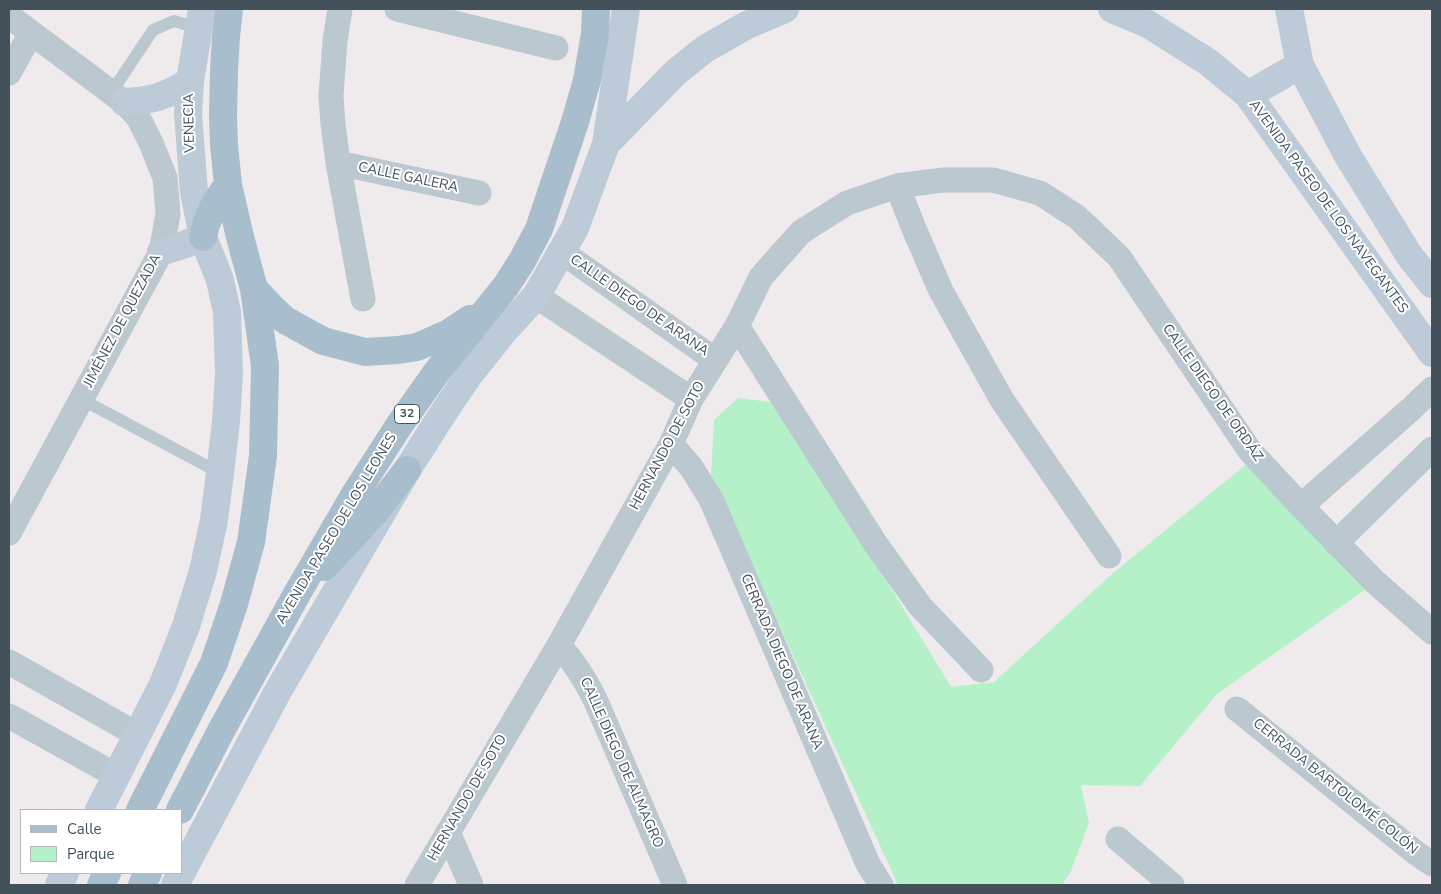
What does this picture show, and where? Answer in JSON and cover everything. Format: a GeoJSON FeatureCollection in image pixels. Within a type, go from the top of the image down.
{"type":"FeatureCollection","features":[{"type":"Feature","properties":{"kind":"main road"},"geometry":{"type":"LineString","coordinates":[[141,809],[214,663],[234,604],[251,542],[263,456],[265,366],[254,289],[228,185],[223,115],[226,37],[230,9]]}},
{"type":"Feature","properties":{"kind":"main road","name":"AVENIDA PASEO DE LOS LEONES"},"geometry":{"type":"LineString","coordinates":[[181,809],[222,729],[355,494],[400,424],[436,373],[506,286],[517,270],[539,229],[587,80],[595,34],[596,9]]}},
{"type":"Feature","properties":{"kind":"main road"},"geometry":{"type":"LineString","coordinates":[[203,237],[211,208],[228,185]]}},
{"type":"Feature","properties":{"kind":"main road"},"geometry":{"type":"LineString","coordinates":[[254,289],[285,320],[323,341],[365,352],[417,347],[449,333],[485,310]]}},
{"type":"Feature","properties":{"kind":"main road"},"geometry":{"type":"LineString","coordinates":[[298,592],[352,538],[375,512],[407,470]]}},
{"type":"Feature","properties":{"kind":"street"},"geometry":{"type":"LineString","coordinates":[[340,9],[335,41],[332,96],[333,124],[338,164],[363,299]]}},
{"type":"Feature","properties":{"kind":"street"},"geometry":{"type":"LineString","coordinates":[[397,9],[556,48]]}},
{"type":"Feature","properties":{"kind":"street"},"geometry":{"type":"LineString","coordinates":[[182,872],[278,691],[407,470],[469,375],[504,331],[536,296],[575,228],[606,144],[626,9]]}},
{"type":"Feature","properties":{"kind":"street"},"geometry":{"type":"LineString","coordinates":[[606,144],[676,73],[705,49],[745,26],[785,9]]}},
{"type":"Feature","properties":{"kind":"street","name":"AVENIDA PASEO DE LOS NAVEGANTES"},"geometry":{"type":"LineString","coordinates":[[1112,9],[1148,24],[1193,52],[1248,94],[1432,353]]}},
{"type":"Feature","properties":{"kind":"street"},"geometry":{"type":"LineString","coordinates":[[1289,9],[1300,65],[1348,156],[1409,255],[1432,284]]}},
{"type":"Feature","properties":{"kind":"street","name":"JIMÉNEZ DE QUEZADA"},"geometry":{"type":"LineString","coordinates":[[9,16],[117,97],[138,117],[165,178],[168,214],[160,252],[9,533]]}},
{"type":"Feature","properties":{"kind":"street","name":"VENECIA"},"geometry":{"type":"LineString","coordinates":[[100,809],[163,684],[186,626],[203,571],[214,520],[220,473],[229,374],[227,312],[220,280],[203,237],[194,192],[188,114],[190,81],[200,19]]}},
{"type":"Feature","properties":{"kind":"street"},"geometry":{"type":"LineString","coordinates":[[9,73],[31,32]]}},
{"type":"Feature","properties":{"kind":"street"},"geometry":{"type":"LineString","coordinates":[[1248,94],[1300,65]]}},
{"type":"Feature","properties":{"kind":"street"},"geometry":{"type":"LineString","coordinates":[[117,97],[142,101],[156,99],[169,94],[190,81]]}},
{"type":"Feature","properties":{"kind":"street","name":"CALLE GALERA"},"geometry":{"type":"LineString","coordinates":[[338,164],[479,193]]}},
{"type":"Feature","properties":{"kind":"street","name":"HERNANDO DE SOTO"},"geometry":{"type":"LineString","coordinates":[[417,885],[559,645],[672,444],[691,399],[737,326],[761,277],[801,232],[847,202],[897,186],[942,180],[993,180],[1040,193]]}},
{"type":"Feature","properties":{"kind":"street"},"geometry":{"type":"LineString","coordinates":[[897,186],[941,291],[1002,400],[1109,556]]}},
{"type":"Feature","properties":{"kind":"street","name":"CALLE DIEGO DE ORDÁZ"},"geometry":{"type":"LineString","coordinates":[[1040,193],[1077,217],[1119,257],[1250,451],[1375,582],[1432,632]]}},
{"type":"Feature","properties":{"kind":"street"},"geometry":{"type":"LineString","coordinates":[[160,252],[203,237]]}},
{"type":"Feature","properties":{"kind":"street","name":"CALLE DIEGO DE ARANA"},"geometry":{"type":"LineString","coordinates":[[562,252],[716,360]]}},
{"type":"Feature","properties":{"kind":"street"},"geometry":{"type":"LineString","coordinates":[[536,296],[691,399]]}},
{"type":"Feature","properties":{"kind":"street"},"geometry":{"type":"LineString","coordinates":[[737,326],[875,543],[920,606],[981,670]]}},
{"type":"Feature","properties":{"kind":"street"},"geometry":{"type":"LineString","coordinates":[[1301,506],[1432,389]]}},
{"type":"Feature","properties":{"kind":"street","name":"CERRADA DIEGO DE ARANA"},"geometry":{"type":"LineString","coordinates":[[672,444],[691,467],[711,499],[868,864],[881,885]]}},
{"type":"Feature","properties":{"kind":"street"},"geometry":{"type":"LineString","coordinates":[[1336,543],[1432,449]]}},
{"type":"Feature","properties":{"kind":"street","name":"CALLE DIEGO DE ALMAGRO"},"geometry":{"type":"LineString","coordinates":[[559,645],[585,678],[596,699],[675,885]]}},
{"type":"Feature","properties":{"kind":"street"},"geometry":{"type":"LineString","coordinates":[[9,662],[138,735]]}},
{"type":"Feature","properties":{"kind":"street","name":"CERRADA BARTOLOMÉ COLÓN"},"geometry":{"type":"LineString","coordinates":[[1237,709],[1432,864]]}},
{"type":"Feature","properties":{"kind":"street"},"geometry":{"type":"LineString","coordinates":[[9,716],[117,776]]}},
{"type":"Feature","properties":{"kind":"street"},"geometry":{"type":"LineString","coordinates":[[448,832],[471,885]]}},
{"type":"Feature","properties":{"kind":"street"},"geometry":{"type":"LineString","coordinates":[[1118,839],[1172,885]]}},
{"type":"Feature","properties":{"kind":"lane"},"geometry":{"type":"LineString","coordinates":[[117,97],[153,30],[174,21],[200,19]]}},
{"type":"Feature","properties":{"kind":"lane"},"geometry":{"type":"LineString","coordinates":[[81,399],[220,473]]}},
{"type":"Feature","properties":{"kind":"green space"},"geometry":{"type":"Polygon","coordinates":[[[738,398],[771,402],[792,425],[951,687],[994,682],[1113,573],[1249,462],[1369,587],[1217,694],[1140,786],[1081,785],[1089,823],[1071,871],[1062,885],[898,885],[711,476],[714,420],[738,398]]]}}]}
